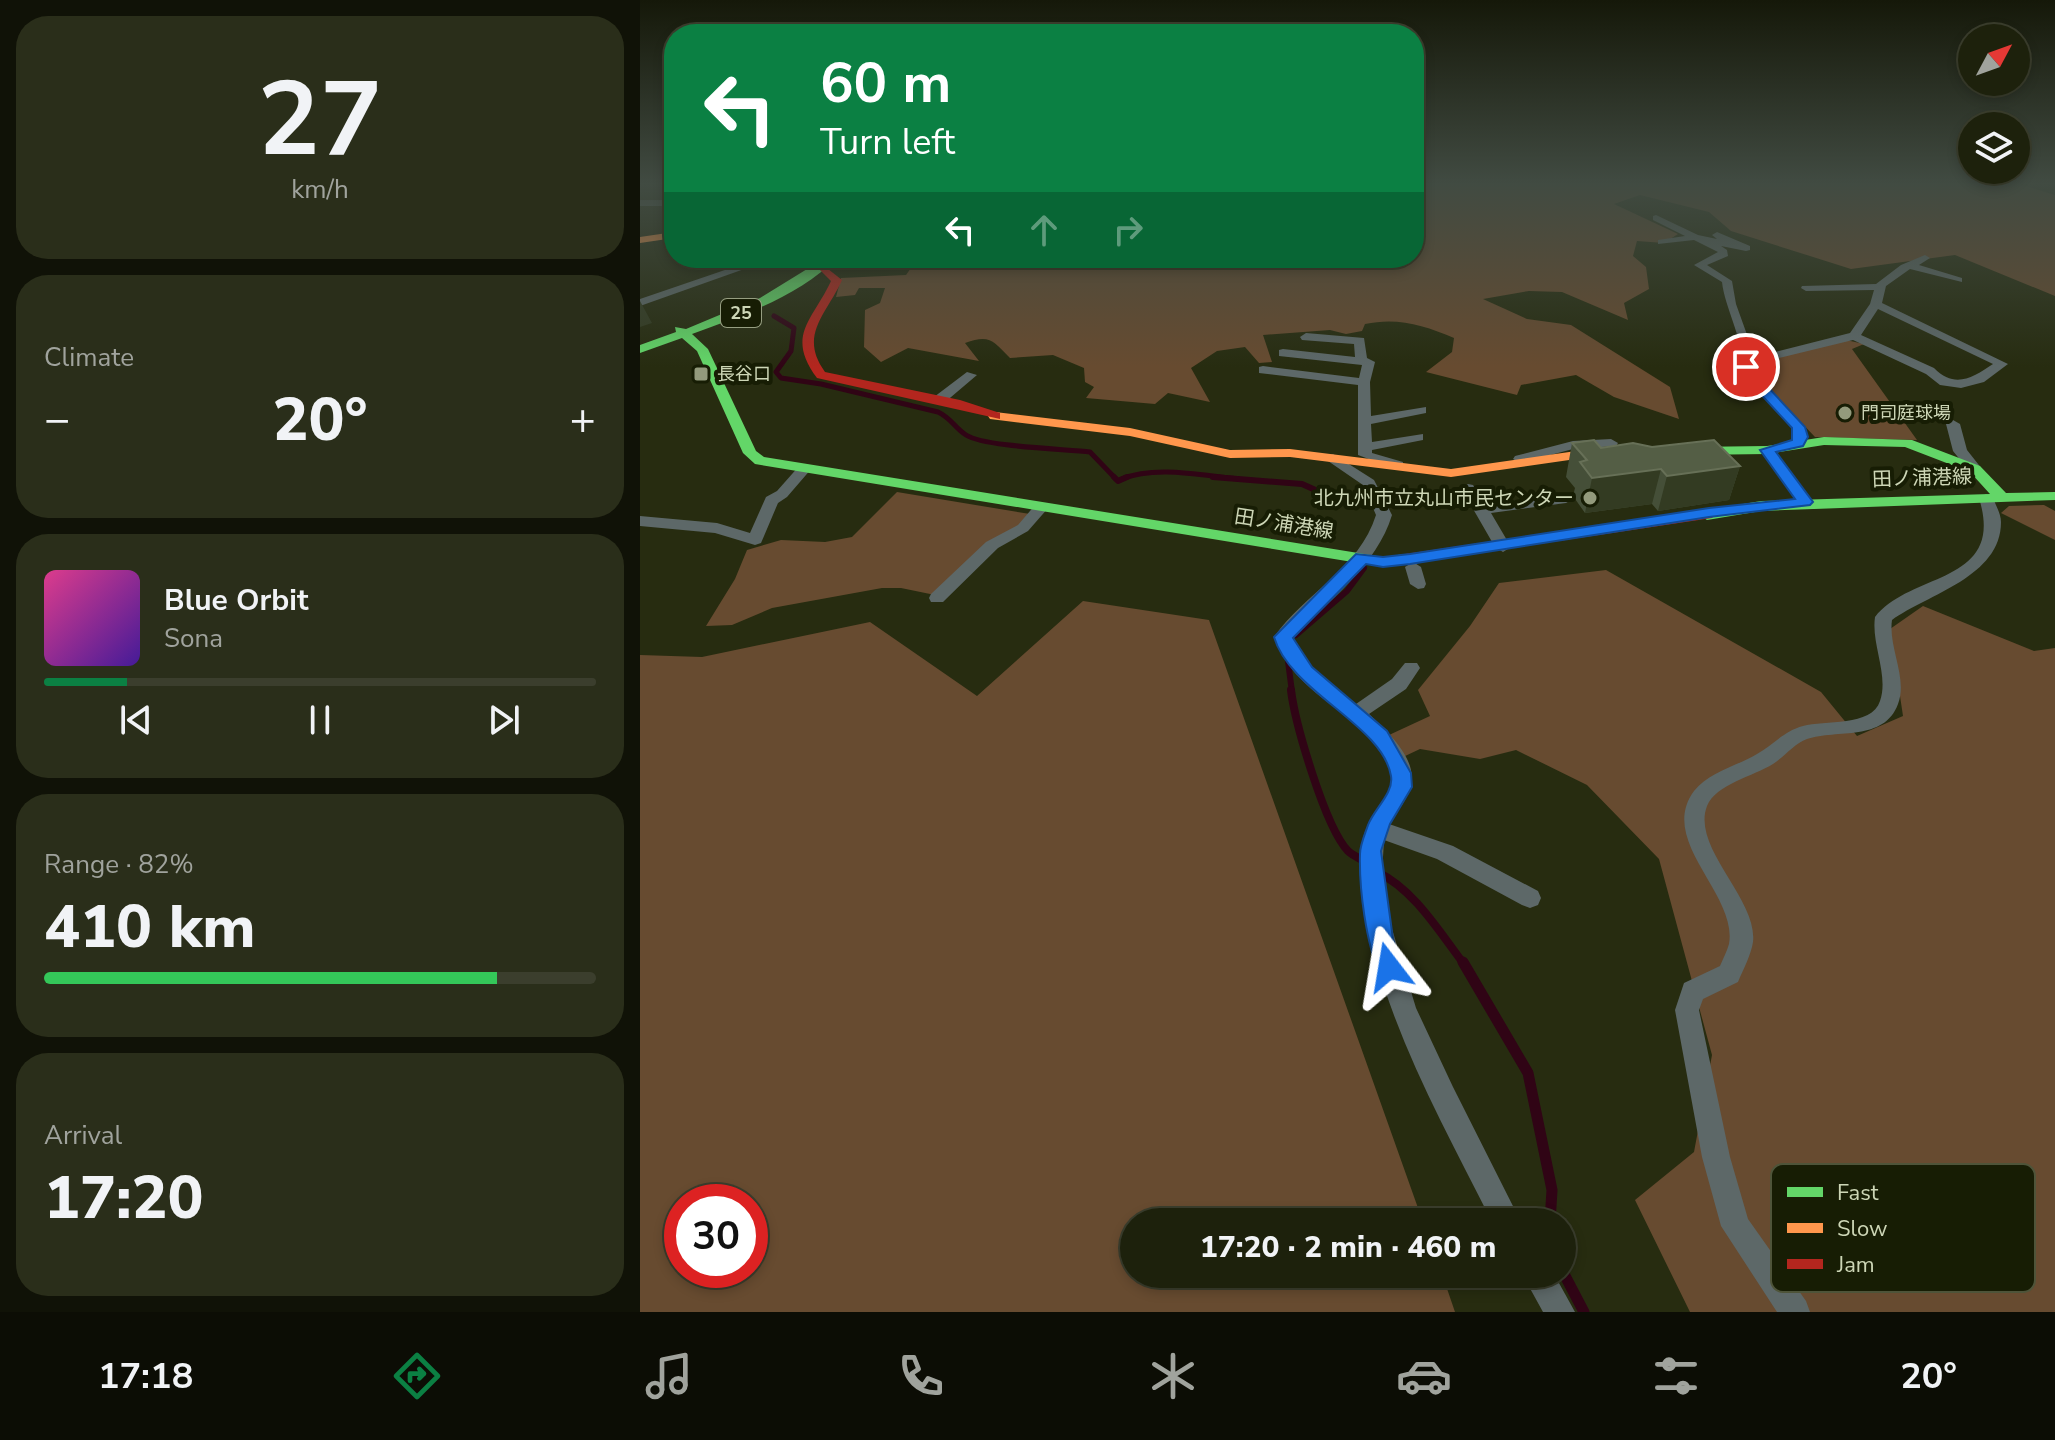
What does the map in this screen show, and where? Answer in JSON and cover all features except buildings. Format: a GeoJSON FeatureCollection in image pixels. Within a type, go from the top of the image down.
{"type":"FeatureCollection","features":[{"type":"Feature","properties":{"kind":"main road","name":"25"},"geometry":{"type":"LineString","coordinates":[[640,349],[737,315],[818,268]]}},
{"type":"Feature","properties":{"kind":"main road"},"geometry":{"type":"LineString","coordinates":[[702,349],[781,301],[820,268]]}},
{"type":"Feature","properties":{"kind":"main road"},"geometry":{"type":"LineString","coordinates":[[826,268],[837,280],[836,286],[815,314],[809,360],[813,369],[821,375],[939,400],[997,417],[1130,432],[1209,451],[1290,453],[1451,473],[1618,447]]}},
{"type":"Feature","properties":{"kind":"main road","name":"25"},"geometry":{"type":"LineString","coordinates":[[640,342],[683,332]]}},
{"type":"Feature","properties":{"kind":"main road","name":"田ノ浦港線"},"geometry":{"type":"LineString","coordinates":[[683,332],[702,349],[750,453],[760,461],[1383,562],[1503,547],[1709,513],[1805,502],[2055,496]]}},
{"type":"Feature","properties":{"kind":"main road"},"geometry":{"type":"LineString","coordinates":[[1678,451],[1767,450],[1798,443],[1858,440],[1907,443],[1975,469],[1993,498]]}},
{"type":"Feature","properties":{"kind":"street"},"geometry":{"type":"LineString","coordinates":[[1712,245],[1724,254],[1699,265],[1727,281],[1730,304],[1745,339],[1750,362],[1747,372],[1798,427],[1801,437],[1798,443]]}},
{"type":"Feature","properties":{"kind":"street"},"geometry":{"type":"LineString","coordinates":[[1854,336],[1876,304],[1881,287],[1909,265],[1925,258]]}},
{"type":"Feature","properties":{"kind":"street"},"geometry":{"type":"LineString","coordinates":[[1909,265],[1958,280]]}},
{"type":"Feature","properties":{"kind":"street"},"geometry":{"type":"LineString","coordinates":[[640,303],[741,268]]}},
{"type":"Feature","properties":{"kind":"street"},"geometry":{"type":"LineString","coordinates":[[1806,288],[1881,287]]}},
{"type":"Feature","properties":{"kind":"street"},"geometry":{"type":"LineString","coordinates":[[1750,362],[1854,336],[1930,371],[1940,381],[1961,384],[1980,379],[2002,364],[1876,304]]}},
{"type":"Feature","properties":{"kind":"street"},"geometry":{"type":"LineString","coordinates":[[1306,337],[1360,341],[1361,361]]}},
{"type":"Feature","properties":{"kind":"street"},"geometry":{"type":"LineString","coordinates":[[1283,353],[1369,362],[1364,382],[1365,455],[1396,463],[1403,469]]}},
{"type":"Feature","properties":{"kind":"street"},"geometry":{"type":"LineString","coordinates":[[1263,370],[1364,382]]}},
{"type":"Feature","properties":{"kind":"street"},"geometry":{"type":"LineString","coordinates":[[939,400],[971,375]]}},
{"type":"Feature","properties":{"kind":"street"},"geometry":{"type":"LineString","coordinates":[[1365,421],[1421,410]]}},
{"type":"Feature","properties":{"kind":"street"},"geometry":{"type":"LineString","coordinates":[[1953,424],[1960,451],[1975,469]]}},
{"type":"Feature","properties":{"kind":"street"},"geometry":{"type":"LineString","coordinates":[[1366,447],[1418,437]]}},
{"type":"Feature","properties":{"kind":"street"},"geometry":{"type":"LineString","coordinates":[[1767,450],[1805,502]]}},
{"type":"Feature","properties":{"kind":"street"},"geometry":{"type":"LineString","coordinates":[[1333,458],[1369,483],[1384,515],[1362,558],[1283,637],[1286,646],[1306,672],[1380,736],[1401,773],[1401,787],[1377,829],[1370,851],[1381,939],[1389,967],[1446,1099],[1500,1208]]}},
{"type":"Feature","properties":{"kind":"street"},"geometry":{"type":"LineString","coordinates":[[640,521],[717,528],[755,540],[771,500],[782,494],[805,468]]}},
{"type":"Feature","properties":{"kind":"street"},"geometry":{"type":"LineString","coordinates":[[1468,488],[1503,547]]}},
{"type":"Feature","properties":{"kind":"street"},"geometry":{"type":"LineString","coordinates":[[1771,1277],[1736,1226],[1716,1157],[1687,1010],[1693,991],[1729,974],[1741,942],[1738,919],[1694,827],[1698,801],[1720,779],[1765,760],[1799,734],[1868,722],[1882,715],[1891,703],[1892,693],[1882,648],[1884,617],[1897,606],[1973,565],[1992,536],[1993,498]]}},
{"type":"Feature","properties":{"kind":"street"},"geometry":{"type":"LineString","coordinates":[[1482,510],[1566,499]]}},
{"type":"Feature","properties":{"kind":"street"},"geometry":{"type":"LineString","coordinates":[[937,598],[992,545],[1023,528],[1041,507]]}},
{"type":"Feature","properties":{"kind":"street"},"geometry":{"type":"LineString","coordinates":[[1355,714],[1399,684],[1411,668]]}},
{"type":"Feature","properties":{"kind":"street"},"geometry":{"type":"LineString","coordinates":[[1377,829],[1445,852],[1530,898]]}},
{"type":"Feature","properties":{"kind":"street"},"geometry":{"type":"LineString","coordinates":[[1545,1288],[1560,1312]]}},
{"type":"Feature","properties":{"kind":"street"},"geometry":{"type":"LineString","coordinates":[[1781,1292],[1795,1312]]}},
{"type":"Feature","properties":{"kind":"shaded area"},"geometry":{"type":"Polygon","coordinates":[[[1424,245],[1636,245],[1633,256],[1646,267],[1649,289],[1624,303],[1628,320],[1562,292],[1529,291],[1483,299],[1527,319],[1571,325],[1670,387],[1679,419],[1614,397],[1576,375],[1521,385],[1517,395],[1426,372],[1452,352],[1454,338],[1421,326],[1388,321],[1365,324],[1362,331],[1346,334],[1330,330],[1263,335],[1272,362],[1259,363],[1245,347],[1217,351],[1191,368],[1210,402],[1168,393],[1155,404],[1086,398],[1094,387],[1085,382],[1084,368],[1053,355],[1010,358],[995,343],[986,339],[965,343],[979,361],[908,348],[881,362],[864,347],[865,310],[880,303],[885,288],[859,288],[855,295],[836,297],[841,278],[906,275],[911,268],[1424,268],[1424,245]]]}},
{"type":"Feature","properties":{"kind":"shaded area"},"geometry":{"type":"Polygon","coordinates":[[[1776,245],[2055,245],[2055,296],[1955,255],[1851,269],[1776,245]]]}},
{"type":"Feature","properties":{"kind":"shaded area","name":"門司庭球場"},"geometry":{"type":"Polygon","coordinates":[[[1846,340],[1864,344],[1852,349],[1917,440],[1815,437],[1752,371],[1754,363],[1846,340]]]}},
{"type":"Feature","properties":{"kind":"shaded area"},"geometry":{"type":"Polygon","coordinates":[[[897,492],[1030,514],[1019,527],[935,595],[901,588],[882,588],[772,608],[732,625],[706,626],[735,579],[747,550],[781,540],[825,542],[852,537],[897,492]]]}},
{"type":"Feature","properties":{"kind":"shaded area"},"geometry":{"type":"Polygon","coordinates":[[[2044,505],[2055,511],[2055,540],[2001,513],[2009,506],[2044,505]]]}},
{"type":"Feature","properties":{"kind":"shaded area"},"geometry":{"type":"Polygon","coordinates":[[[1606,570],[1821,692],[1857,736],[1903,716],[1890,629],[1923,606],[2034,651],[2055,648],[2055,1312],[1690,1312],[1635,1200],[1694,1152],[1712,1055],[1659,859],[1587,785],[1516,750],[1480,759],[1420,749],[1403,757],[1389,735],[1430,716],[1418,690],[1470,626],[1499,583],[1606,570]]]}},
{"type":"Feature","properties":{"kind":"shaded area"},"geometry":{"type":"Polygon","coordinates":[[[1083,601],[1209,620],[1418,1208],[1120,1208],[1120,1288],[1447,1288],[1455,1312],[640,1312],[640,655],[702,657],[870,622],[977,696],[1083,601]]]}},
{"type":"Feature","properties":{"kind":"waterway"},"geometry":{"type":"LineString","coordinates":[[774,316],[794,328],[791,351],[776,372],[781,378],[821,384],[938,412],[966,435],[976,439],[1007,445],[1090,452],[1116,479]]}},
{"type":"Feature","properties":{"kind":"waterway"},"geometry":{"type":"LineString","coordinates":[[1124,478],[1165,472],[1239,479]]}},
{"type":"Feature","properties":{"kind":"waterway"},"geometry":{"type":"LineString","coordinates":[[1213,477],[1302,484],[1340,501],[1373,503]]}},
{"type":"Feature","properties":{"kind":"waterway"},"geometry":{"type":"LineString","coordinates":[[1116,479],[1124,478]]}},
{"type":"Feature","properties":{"kind":"waterway"},"geometry":{"type":"LineString","coordinates":[[1296,635],[1347,591],[1364,568]]}},
{"type":"Feature","properties":{"kind":"waterway"},"geometry":{"type":"LineString","coordinates":[[1288,661],[1292,692]]}},
{"type":"Feature","properties":{"kind":"waterway"},"geometry":{"type":"LineString","coordinates":[[1291,690],[1298,726],[1330,820],[1348,851],[1364,861]]}},
{"type":"Feature","properties":{"kind":"waterway"},"geometry":{"type":"LineString","coordinates":[[1377,872],[1414,900],[1464,964]]}},
{"type":"Feature","properties":{"kind":"waterway"},"geometry":{"type":"LineString","coordinates":[[1463,962],[1528,1073],[1552,1190],[1551,1208]]}},
{"type":"Feature","properties":{"kind":"waterway"},"geometry":{"type":"LineString","coordinates":[[1571,1288],[1584,1312]]}},
{"type":"Feature","properties":{"kind":"traffic: fast"},"geometry":{"type":"LineString","coordinates":[[640,349],[764,301],[818,268]]}},
{"type":"Feature","properties":{"kind":"traffic: fast"},"geometry":{"type":"LineString","coordinates":[[679,329],[702,349],[750,453],[760,461],[1383,562],[1405,559]]}},
{"type":"Feature","properties":{"kind":"traffic: fast"},"geometry":{"type":"LineString","coordinates":[[1691,451],[1767,450],[1824,441],[1907,443],[1975,469],[2001,497]]}},
{"type":"Feature","properties":{"kind":"traffic: fast"},"geometry":{"type":"LineString","coordinates":[[1707,515],[1761,506],[2055,496]]}},
{"type":"Feature","properties":{"kind":"traffic: slow"},"geometry":{"type":"LineString","coordinates":[[995,416],[1130,432],[1230,454],[1290,453],[1451,473],[1604,451]]}},
{"type":"Feature","properties":{"kind":"traffic: jam"},"geometry":{"type":"LineString","coordinates":[[823,268],[837,280],[807,336],[811,361],[821,375],[960,404],[995,416]]}},
{"type":"Feature","properties":{"kind":"traffic: jam"},"geometry":{"type":"LineString","coordinates":[[1405,559],[1707,515]]}},
{"type":"Feature","properties":{"kind":"place","name":"長谷口"},"geometry":{"type":"Point","coordinates":[701,374]}},
{"type":"Feature","properties":{"kind":"place","name":"門司庭球場"},"geometry":{"type":"Point","coordinates":[1845,413]}},
{"type":"Feature","properties":{"kind":"place","name":"北九州市立丸山市民センター"},"geometry":{"type":"Point","coordinates":[1590,498]}},
{"type":"Feature","properties":{"kind":"route"},"geometry":{"type":"LineString","coordinates":[[1389,967],[1381,939],[1370,851],[1380,822],[1401,787],[1401,773],[1380,736],[1306,672],[1286,646],[1283,637],[1362,558],[1383,562],[1410,559],[1709,513],[1805,502],[1774,455],[1767,450],[1798,443],[1801,437],[1798,427],[1747,372],[1746,367]]}}]}
